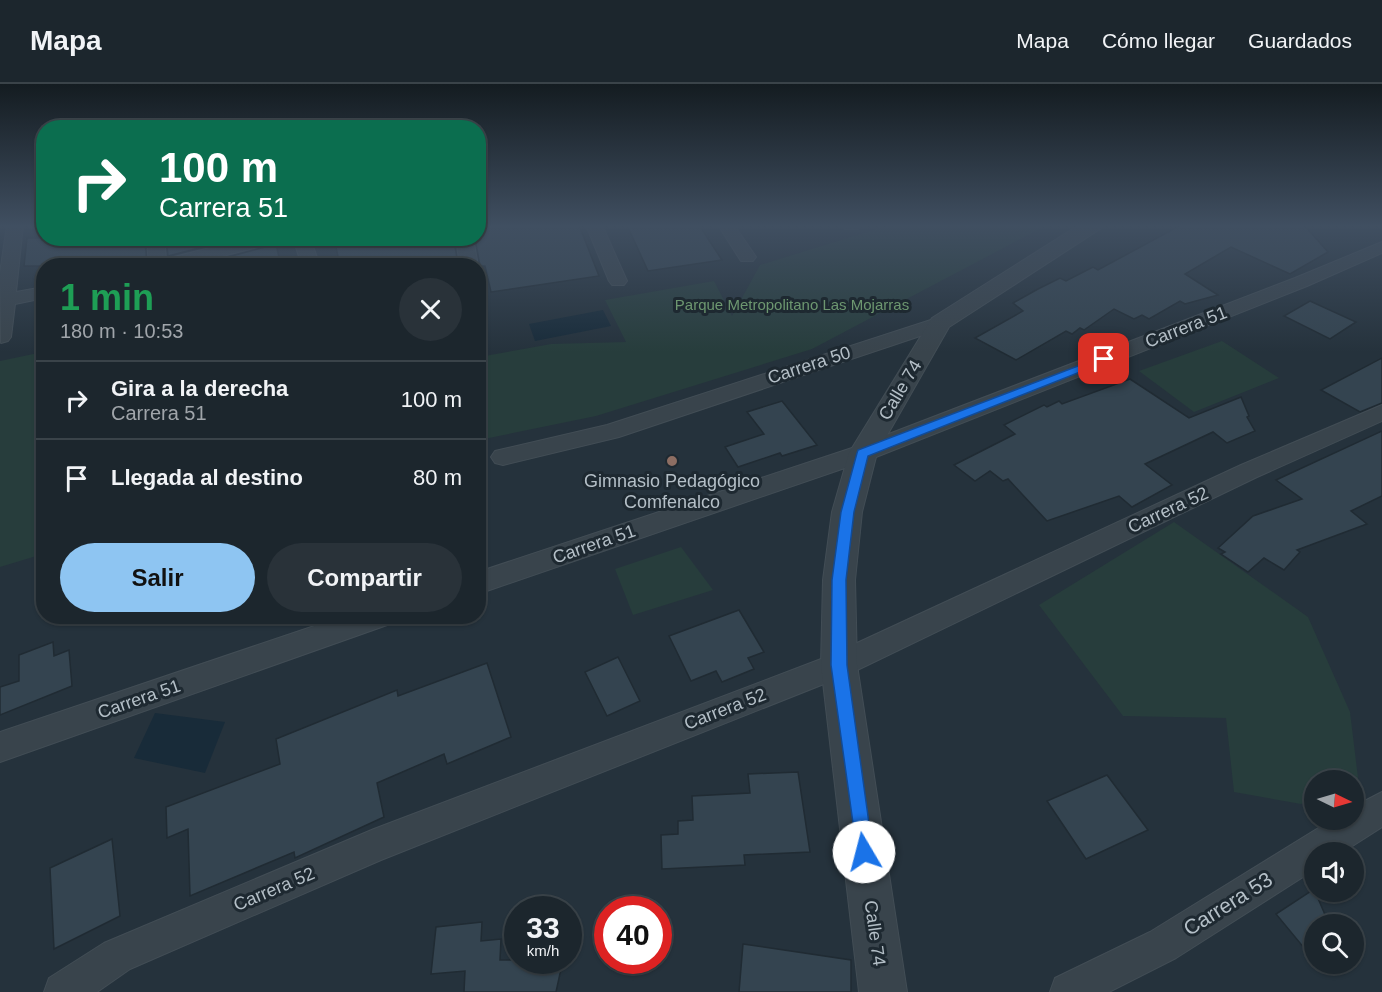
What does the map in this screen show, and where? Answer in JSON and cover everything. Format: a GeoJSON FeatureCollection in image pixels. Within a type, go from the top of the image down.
{"type":"FeatureCollection","features":[{"type":"Feature","properties":{"kind":"street"},"geometry":{"type":"LineString","coordinates":[[1,337],[2,301],[8,267]]}},
{"type":"Feature","properties":{"kind":"street"},"geometry":{"type":"LineString","coordinates":[[612,267],[618,280]]}},
{"type":"Feature","properties":{"kind":"street","name":"Carrera 50"},"geometry":{"type":"LineString","coordinates":[[503,458],[611,432],[940,323],[1027,267]]}},
{"type":"Feature","properties":{"kind":"street","name":"Carrera 51"},"geometry":{"type":"LineString","coordinates":[[486,580],[863,453],[1335,267]]}},
{"type":"Feature","properties":{"kind":"street"},"geometry":{"type":"LineString","coordinates":[[2,301],[36,294]]}},
{"type":"Feature","properties":{"kind":"street","name":"Calle 74"},"geometry":{"type":"LineString","coordinates":[[883,992],[839,665],[839,580],[847,512],[863,453],[940,323]]}},
{"type":"Feature","properties":{"kind":"street","name":"Carrera 52"},"geometry":{"type":"LineString","coordinates":[[63,992],[117,956],[363,851],[839,665],[1238,476],[1382,412]]}},
{"type":"Feature","properties":{"kind":"street","name":"Carrera 51"},"geometry":{"type":"LineString","coordinates":[[0,747],[357,624]]}},
{"type":"Feature","properties":{"kind":"street","name":"Carrera 53"},"geometry":{"type":"LineString","coordinates":[[1069,992],[1163,945],[1382,808]]}},
{"type":"Feature","properties":{"kind":"green space","name":"Parque Metropolitano Las Mojarras"},"geometry":{"type":"Polygon","coordinates":[[[759,267],[967,267],[812,349],[596,416],[486,439],[486,356],[551,344],[626,342],[605,300],[714,281],[732,316],[759,267]]]}},
{"type":"Feature","properties":{"kind":"green space"},"geometry":{"type":"Polygon","coordinates":[[[1222,341],[1279,378],[1194,412],[1139,371],[1222,341]]]}},
{"type":"Feature","properties":{"kind":"green space"},"geometry":{"type":"Polygon","coordinates":[[[36,353],[36,556],[0,567],[0,361],[36,353]]]}},
{"type":"Feature","properties":{"kind":"green space"},"geometry":{"type":"Polygon","coordinates":[[[1174,522],[1308,617],[1350,712],[1357,770],[1304,770],[1304,803],[1301,804],[1234,792],[1226,718],[1123,716],[1039,605],[1174,522]]]}},
{"type":"Feature","properties":{"kind":"green space"},"geometry":{"type":"Polygon","coordinates":[[[681,547],[713,590],[633,615],[615,569],[681,547]]]}},
{"type":"Feature","properties":{"kind":"water"},"geometry":{"type":"Polygon","coordinates":[[[603,310],[611,326],[535,341],[529,324],[603,310]]]}},
{"type":"Feature","properties":{"kind":"water"},"geometry":{"type":"Polygon","coordinates":[[[155,713],[225,722],[205,773],[134,758],[155,713]]]}},
{"type":"Feature","properties":{"kind":"building"},"geometry":{"type":"Polygon","coordinates":[[[486,267],[596,267],[599,276],[491,292],[486,267]]]}},
{"type":"Feature","properties":{"kind":"building"},"geometry":{"type":"Polygon","coordinates":[[[646,267],[672,267],[648,271],[646,267]]]}},
{"type":"Feature","properties":{"kind":"building"},"geometry":{"type":"Polygon","coordinates":[[[1092,267],[1098,270],[1103,267],[1196,267],[1185,274],[1218,295],[1185,304],[1180,301],[1149,319],[1142,315],[1134,319],[1114,309],[1084,330],[1080,328],[1072,334],[1066,331],[1016,360],[975,338],[1023,311],[1013,303],[1038,289],[1060,278],[1066,281],[1092,267]]]}},
{"type":"Feature","properties":{"kind":"building"},"geometry":{"type":"Polygon","coordinates":[[[1276,267],[1301,267],[1290,274],[1276,267]]]}},
{"type":"Feature","properties":{"kind":"building"},"geometry":{"type":"Polygon","coordinates":[[[1310,301],[1356,322],[1330,339],[1284,316],[1310,301]]]}},
{"type":"Feature","properties":{"kind":"building"},"geometry":{"type":"Polygon","coordinates":[[[1382,358],[1382,403],[1360,412],[1321,390],[1382,358]]]}},
{"type":"Feature","properties":{"kind":"building"},"geometry":{"type":"Polygon","coordinates":[[[1130,379],[1189,418],[1241,397],[1249,416],[1247,417],[1255,431],[1227,443],[1213,432],[1145,464],[1172,485],[1132,507],[1119,496],[1047,521],[1008,479],[1003,481],[990,471],[975,481],[954,465],[1015,434],[1004,425],[1044,405],[1047,407],[1059,401],[1062,404],[1130,379]]]}},
{"type":"Feature","properties":{"kind":"building"},"geometry":{"type":"Polygon","coordinates":[[[782,401],[817,445],[782,456],[780,453],[738,467],[725,447],[764,434],[747,412],[782,401]]]}},
{"type":"Feature","properties":{"kind":"building"},"geometry":{"type":"Polygon","coordinates":[[[1382,431],[1382,496],[1351,511],[1367,524],[1297,550],[1300,552],[1284,570],[1264,558],[1248,572],[1221,554],[1225,552],[1218,548],[1253,516],[1302,499],[1276,480],[1382,431]]]}},
{"type":"Feature","properties":{"kind":"building"},"geometry":{"type":"Polygon","coordinates":[[[739,610],[764,652],[748,658],[754,669],[722,682],[716,671],[691,681],[669,636],[739,610]]]}},
{"type":"Feature","properties":{"kind":"building"},"geometry":{"type":"Polygon","coordinates":[[[53,642],[54,656],[69,650],[72,686],[0,715],[0,687],[19,681],[19,655],[53,642]]]}},
{"type":"Feature","properties":{"kind":"building"},"geometry":{"type":"Polygon","coordinates":[[[618,657],[640,701],[607,716],[585,672],[618,657]]]}},
{"type":"Feature","properties":{"kind":"building"},"geometry":{"type":"Polygon","coordinates":[[[487,663],[511,737],[447,764],[444,754],[377,783],[384,817],[295,858],[294,852],[190,896],[188,829],[167,838],[166,807],[280,764],[276,739],[397,690],[398,696],[487,663]]]}},
{"type":"Feature","properties":{"kind":"building"},"geometry":{"type":"Polygon","coordinates":[[[798,772],[810,852],[744,855],[745,865],[662,869],[661,835],[678,834],[678,821],[693,820],[692,796],[750,793],[748,774],[798,772]]]}},
{"type":"Feature","properties":{"kind":"building"},"geometry":{"type":"Polygon","coordinates":[[[1107,775],[1148,830],[1086,859],[1047,801],[1107,775]]]}},
{"type":"Feature","properties":{"kind":"building"},"geometry":{"type":"Polygon","coordinates":[[[112,839],[120,916],[54,949],[50,868],[112,839]]]}},
{"type":"Feature","properties":{"kind":"building"},"geometry":{"type":"Polygon","coordinates":[[[1304,896],[1304,902],[1320,902],[1325,914],[1304,914],[1304,948],[1276,914],[1304,896]]]}},
{"type":"Feature","properties":{"kind":"building"},"geometry":{"type":"Polygon","coordinates":[[[482,922],[481,941],[501,939],[500,960],[504,960],[504,974],[560,974],[556,992],[464,992],[465,971],[431,974],[436,927],[482,922]]]}},
{"type":"Feature","properties":{"kind":"building"},"geometry":{"type":"Polygon","coordinates":[[[743,944],[851,960],[851,992],[739,992],[743,944]]]}},
{"type":"Feature","properties":{"kind":"place","name":"Gimnasio Pedagógico Comfenalco"},"geometry":{"type":"Point","coordinates":[672,461]}},
{"type":"Feature","properties":{"kind":"route"},"geometry":{"type":"LineString","coordinates":[[864,852],[839,665],[839,580],[847,512],[863,453],[1104,359]]}}]}
